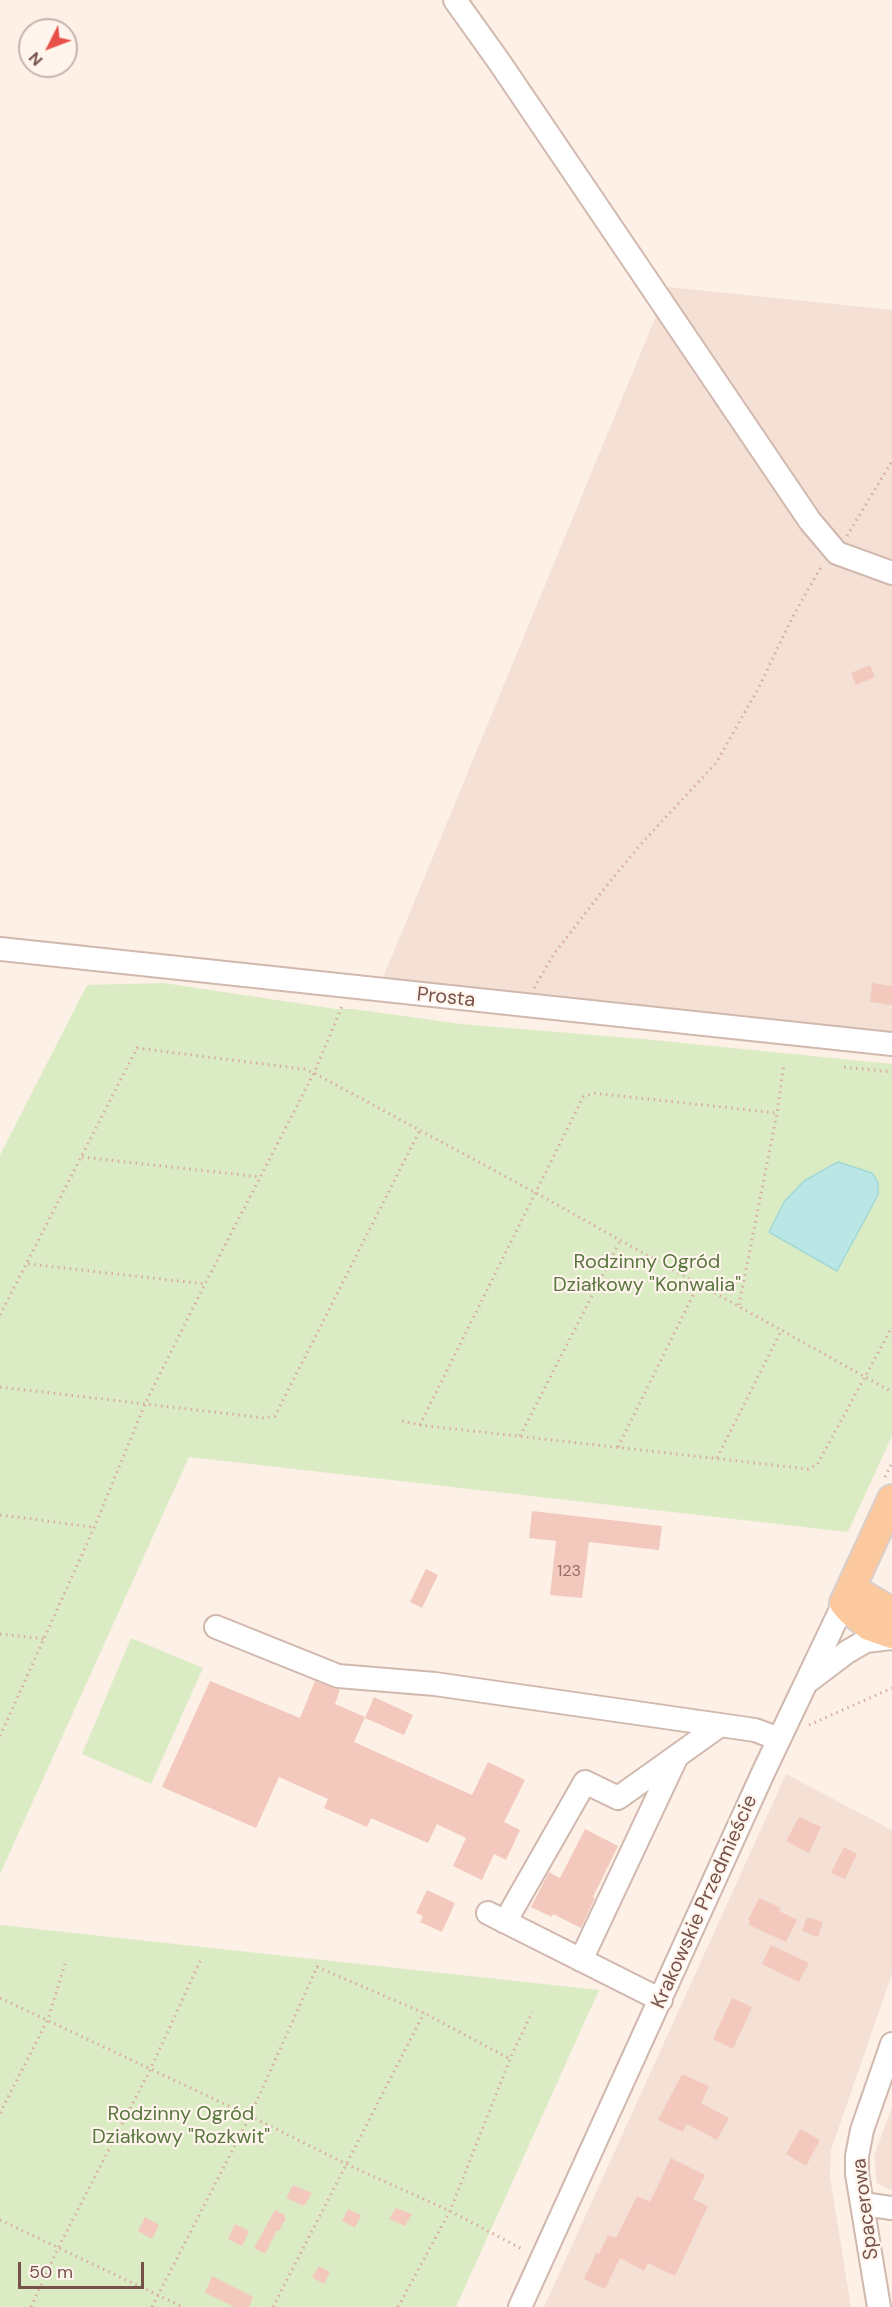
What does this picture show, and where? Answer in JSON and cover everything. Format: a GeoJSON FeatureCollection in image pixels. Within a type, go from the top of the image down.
{"type":"FeatureCollection","features":[{"type":"Feature","properties":{"kind":"main road","name":"Krakowskie Przedmieście"},"geometry":{"type":"LineString","coordinates":[[847,1595],[892,1499]]}},
{"type":"Feature","properties":{"kind":"main road"},"geometry":{"type":"LineString","coordinates":[[847,1595],[892,1612]]}},
{"type":"Feature","properties":{"kind":"main road"},"geometry":{"type":"LineString","coordinates":[[847,1595],[869,1626],[892,1636]]}},
{"type":"Feature","properties":{"kind":"street"},"geometry":{"type":"LineString","coordinates":[[454,0],[507,73],[810,521],[835,551],[892,573]]}},
{"type":"Feature","properties":{"kind":"street","name":"Prosta"},"geometry":{"type":"LineString","coordinates":[[0,949],[892,1044]]}},
{"type":"Feature","properties":{"kind":"street","name":"Krakowskie Przedmieście"},"geometry":{"type":"LineString","coordinates":[[520,2307],[847,1595]]}},
{"type":"Feature","properties":{"kind":"street"},"geometry":{"type":"LineString","coordinates":[[216,1627],[338,1676],[435,1684],[755,1730],[779,1739]]}},
{"type":"Feature","properties":{"kind":"street"},"geometry":{"type":"LineString","coordinates":[[807,1683],[847,1652],[866,1641],[892,1636]]}},
{"type":"Feature","properties":{"kind":"street"},"geometry":{"type":"LineString","coordinates":[[661,2000],[496,1917],[585,1782],[618,1798],[719,1726]]}},
{"type":"Feature","properties":{"kind":"street"},"geometry":{"type":"LineString","coordinates":[[581,1960],[678,1754]]}},
{"type":"Feature","properties":{"kind":"street","name":"Spacerowa"},"geometry":{"type":"LineString","coordinates":[[879,2307],[857,2174],[860,2139],[892,2044]]}},
{"type":"Feature","properties":{"kind":"street"},"geometry":{"type":"LineString","coordinates":[[863,2204],[892,2208]]}},
{"type":"Feature","properties":{"kind":"path"},"geometry":{"type":"LineString","coordinates":[[526,1006],[535,984],[554,954],[608,884],[641,844],[716,763],[758,689],[792,618],[892,461]]}},
{"type":"Feature","properties":{"kind":"path"},"geometry":{"type":"LineString","coordinates":[[0,1736],[94,1527],[145,1404],[314,1073],[342,1009]]}},
{"type":"Feature","properties":{"kind":"path"},"geometry":{"type":"LineString","coordinates":[[0,1315],[137,1048],[304,1069],[314,1073],[536,1192],[892,1392]]}},
{"type":"Feature","properties":{"kind":"path"},"geometry":{"type":"LineString","coordinates":[[739,1305],[777,1113],[784,1064]]}},
{"type":"Feature","properties":{"kind":"path"},"geometry":{"type":"LineString","coordinates":[[844,1067],[892,1072]]}},
{"type":"Feature","properties":{"kind":"path"},"geometry":{"type":"LineString","coordinates":[[420,1425],[583,1097],[593,1093],[777,1113]]}},
{"type":"Feature","properties":{"kind":"path"},"geometry":{"type":"LineString","coordinates":[[0,1387],[265,1418],[275,1416],[420,1130]]}},
{"type":"Feature","properties":{"kind":"path"},"geometry":{"type":"LineString","coordinates":[[82,1157],[261,1177]]}},
{"type":"Feature","properties":{"kind":"path"},"geometry":{"type":"LineString","coordinates":[[520,1436],[620,1240]]}},
{"type":"Feature","properties":{"kind":"path"},"geometry":{"type":"LineString","coordinates":[[27,1263],[205,1284]]}},
{"type":"Feature","properties":{"kind":"path"},"geometry":{"type":"LineString","coordinates":[[618,1447],[698,1285]]}},
{"type":"Feature","properties":{"kind":"path"},"geometry":{"type":"LineString","coordinates":[[402,1421],[420,1425],[808,1469],[817,1466],[892,1327]]}},
{"type":"Feature","properties":{"kind":"path"},"geometry":{"type":"LineString","coordinates":[[717,1458],[782,1329]]}},
{"type":"Feature","properties":{"kind":"path"},"geometry":{"type":"LineString","coordinates":[[0,1515],[94,1527]]}},
{"type":"Feature","properties":{"kind":"path"},"geometry":{"type":"LineString","coordinates":[[0,1634],[44,1640]]}},
{"type":"Feature","properties":{"kind":"path"},"geometry":{"type":"LineString","coordinates":[[803,1733],[809,1724],[892,1688]]}},
{"type":"Feature","properties":{"kind":"path"},"geometry":{"type":"LineString","coordinates":[[31,2307],[58,2248],[150,2070],[202,1957]]}},
{"type":"Feature","properties":{"kind":"path"},"geometry":{"type":"LineString","coordinates":[[0,2113],[48,2019],[65,1964]]}},
{"type":"Feature","properties":{"kind":"path"},"geometry":{"type":"LineString","coordinates":[[152,2307],[249,2116],[316,1967],[424,2013],[510,2059]]}},
{"type":"Feature","properties":{"kind":"path"},"geometry":{"type":"LineString","coordinates":[[0,1998],[48,2019],[348,2165],[450,2211],[542,2259]]}},
{"type":"Feature","properties":{"kind":"path"},"geometry":{"type":"LineString","coordinates":[[398,2307],[450,2211],[510,2059],[532,2012]]}},
{"type":"Feature","properties":{"kind":"path"},"geometry":{"type":"LineString","coordinates":[[273,2307],[348,2165],[424,2013]]}},
{"type":"Feature","properties":{"kind":"path"},"geometry":{"type":"LineString","coordinates":[[0,2220],[183,2307]]}},
{"type":"Feature","properties":{"kind":"shaded area"},"geometry":{"type":"Polygon","coordinates":[[[668,287],[892,310],[892,1037],[380,985],[668,287]]]}},
{"type":"Feature","properties":{"kind":"shaded area"},"geometry":{"type":"Polygon","coordinates":[[[786,1774],[892,1830],[892,1974],[831,2150],[830,2177],[851,2307],[544,2307],[786,1774]]]}},
{"type":"Feature","properties":{"kind":"shaded area"},"geometry":{"type":"Polygon","coordinates":[[[892,2107],[892,2191],[877,2183],[874,2156],[892,2107]]]}},
{"type":"Feature","properties":{"kind":"green space","name":"Rodzinny Ogród Działkowy \"Konwalia\""},"geometry":{"type":"Polygon","coordinates":[[[164,983],[336,1009],[353,1009],[461,1024],[643,1039],[892,1064],[892,1436],[848,1532],[189,1457],[0,1874],[0,1155],[87,985],[164,983]]]}},
{"type":"Feature","properties":{"kind":"green space"},"geometry":{"type":"Polygon","coordinates":[[[131,1638],[203,1668],[151,1784],[82,1754],[131,1638]]]}},
{"type":"Feature","properties":{"kind":"green space","name":"Rodzinny Ogród Działkowy \"Rozkwit\""},"geometry":{"type":"Polygon","coordinates":[[[0,1925],[599,1990],[456,2307],[0,2307],[0,1925]]]}},
{"type":"Feature","properties":{"kind":"water"},"geometry":{"type":"Polygon","coordinates":[[[838,1162],[872,1173],[878,1182],[878,1195],[837,1271],[769,1232],[784,1202],[804,1181],[838,1162]]]}},
{"type":"Feature","properties":{"kind":"building"},"geometry":{"type":"Polygon","coordinates":[[[870,665],[875,677],[856,685],[851,673],[870,665]]]}},
{"type":"Feature","properties":{"kind":"building"},"geometry":{"type":"Polygon","coordinates":[[[872,983],[892,986],[892,1005],[870,1002],[872,983]]]}},
{"type":"Feature","properties":{"kind":"building"},"geometry":{"type":"Polygon","coordinates":[[[532,1511],[662,1526],[659,1550],[589,1542],[582,1598],[550,1595],[556,1541],[529,1538],[532,1511]]]}},
{"type":"Feature","properties":{"kind":"building"},"geometry":{"type":"Polygon","coordinates":[[[426,1569],[438,1575],[422,1608],[410,1602],[426,1569]]]}},
{"type":"Feature","properties":{"kind":"building"},"geometry":{"type":"Polygon","coordinates":[[[210,1681],[300,1718],[315,1681],[340,1690],[335,1704],[365,1717],[354,1742],[472,1795],[488,1762],[525,1780],[504,1822],[520,1830],[506,1860],[494,1854],[482,1880],[453,1866],[466,1838],[437,1824],[428,1843],[371,1818],[367,1827],[324,1808],[328,1799],[279,1777],[256,1828],[162,1787],[210,1681]]]}},
{"type":"Feature","properties":{"kind":"building"},"geometry":{"type":"Polygon","coordinates":[[[374,1697],[413,1715],[404,1735],[365,1718],[374,1697]]]}},
{"type":"Feature","properties":{"kind":"building"},"geometry":{"type":"Polygon","coordinates":[[[799,1817],[821,1827],[809,1853],[786,1841],[799,1817]]]}},
{"type":"Feature","properties":{"kind":"building"},"geometry":{"type":"Polygon","coordinates":[[[585,1829],[618,1846],[593,1897],[595,1898],[581,1928],[553,1914],[552,1917],[531,1907],[549,1872],[560,1878],[585,1829]]]}},
{"type":"Feature","properties":{"kind":"building"},"geometry":{"type":"Polygon","coordinates":[[[844,1847],[857,1854],[845,1879],[831,1873],[844,1847]]]}},
{"type":"Feature","properties":{"kind":"building"},"geometry":{"type":"Polygon","coordinates":[[[427,1890],[455,1903],[442,1932],[420,1922],[423,1916],[416,1913],[427,1890]]]}},
{"type":"Feature","properties":{"kind":"building"},"geometry":{"type":"Polygon","coordinates":[[[759,1898],[781,1908],[779,1911],[797,1920],[786,1942],[749,1925],[748,1920],[759,1898]]]}},
{"type":"Feature","properties":{"kind":"building"},"geometry":{"type":"Polygon","coordinates":[[[807,1917],[823,1922],[818,1937],[802,1931],[807,1917]]]}},
{"type":"Feature","properties":{"kind":"building"},"geometry":{"type":"Polygon","coordinates":[[[771,1945],[809,1963],[799,1982],[762,1964],[771,1945]]]}},
{"type":"Feature","properties":{"kind":"building"},"geometry":{"type":"Polygon","coordinates":[[[732,1998],[752,2007],[733,2049],[713,2039],[732,1998]]]}},
{"type":"Feature","properties":{"kind":"building"},"geometry":{"type":"Polygon","coordinates":[[[682,2074],[709,2086],[701,2103],[729,2118],[717,2140],[687,2124],[683,2132],[658,2120],[682,2074]]]}},
{"type":"Feature","properties":{"kind":"building"},"geometry":{"type":"Polygon","coordinates":[[[800,2129],[820,2140],[806,2166],[786,2154],[800,2129]]]}},
{"type":"Feature","properties":{"kind":"building"},"geometry":{"type":"Polygon","coordinates":[[[671,2158],[705,2175],[693,2199],[708,2206],[675,2276],[648,2263],[644,2271],[620,2258],[605,2289],[584,2279],[596,2253],[599,2254],[608,2235],[616,2238],[637,2196],[650,2202],[671,2158]]]}},
{"type":"Feature","properties":{"kind":"building"},"geometry":{"type":"Polygon","coordinates":[[[293,2185],[312,2193],[304,2206],[286,2198],[293,2185]]]}},
{"type":"Feature","properties":{"kind":"building"},"geometry":{"type":"Polygon","coordinates":[[[396,2208],[412,2214],[405,2226],[389,2219],[396,2208]]]}},
{"type":"Feature","properties":{"kind":"building"},"geometry":{"type":"Polygon","coordinates":[[[348,2209],[361,2215],[355,2228],[342,2221],[348,2209]]]}},
{"type":"Feature","properties":{"kind":"building"},"geometry":{"type":"Polygon","coordinates":[[[275,2210],[285,2215],[286,2218],[265,2254],[254,2248],[275,2210]]]}},
{"type":"Feature","properties":{"kind":"building"},"geometry":{"type":"Polygon","coordinates":[[[145,2217],[159,2225],[152,2239],[138,2231],[145,2217]]]}},
{"type":"Feature","properties":{"kind":"building"},"geometry":{"type":"Polygon","coordinates":[[[235,2224],[249,2231],[242,2246],[228,2239],[235,2224]]]}},
{"type":"Feature","properties":{"kind":"building"},"geometry":{"type":"Polygon","coordinates":[[[319,2266],[330,2272],[324,2284],[312,2277],[319,2266]]]}},
{"type":"Feature","properties":{"kind":"building"},"geometry":{"type":"Polygon","coordinates":[[[212,2276],[253,2297],[249,2307],[235,2307],[205,2293],[212,2276]]]}}]}
